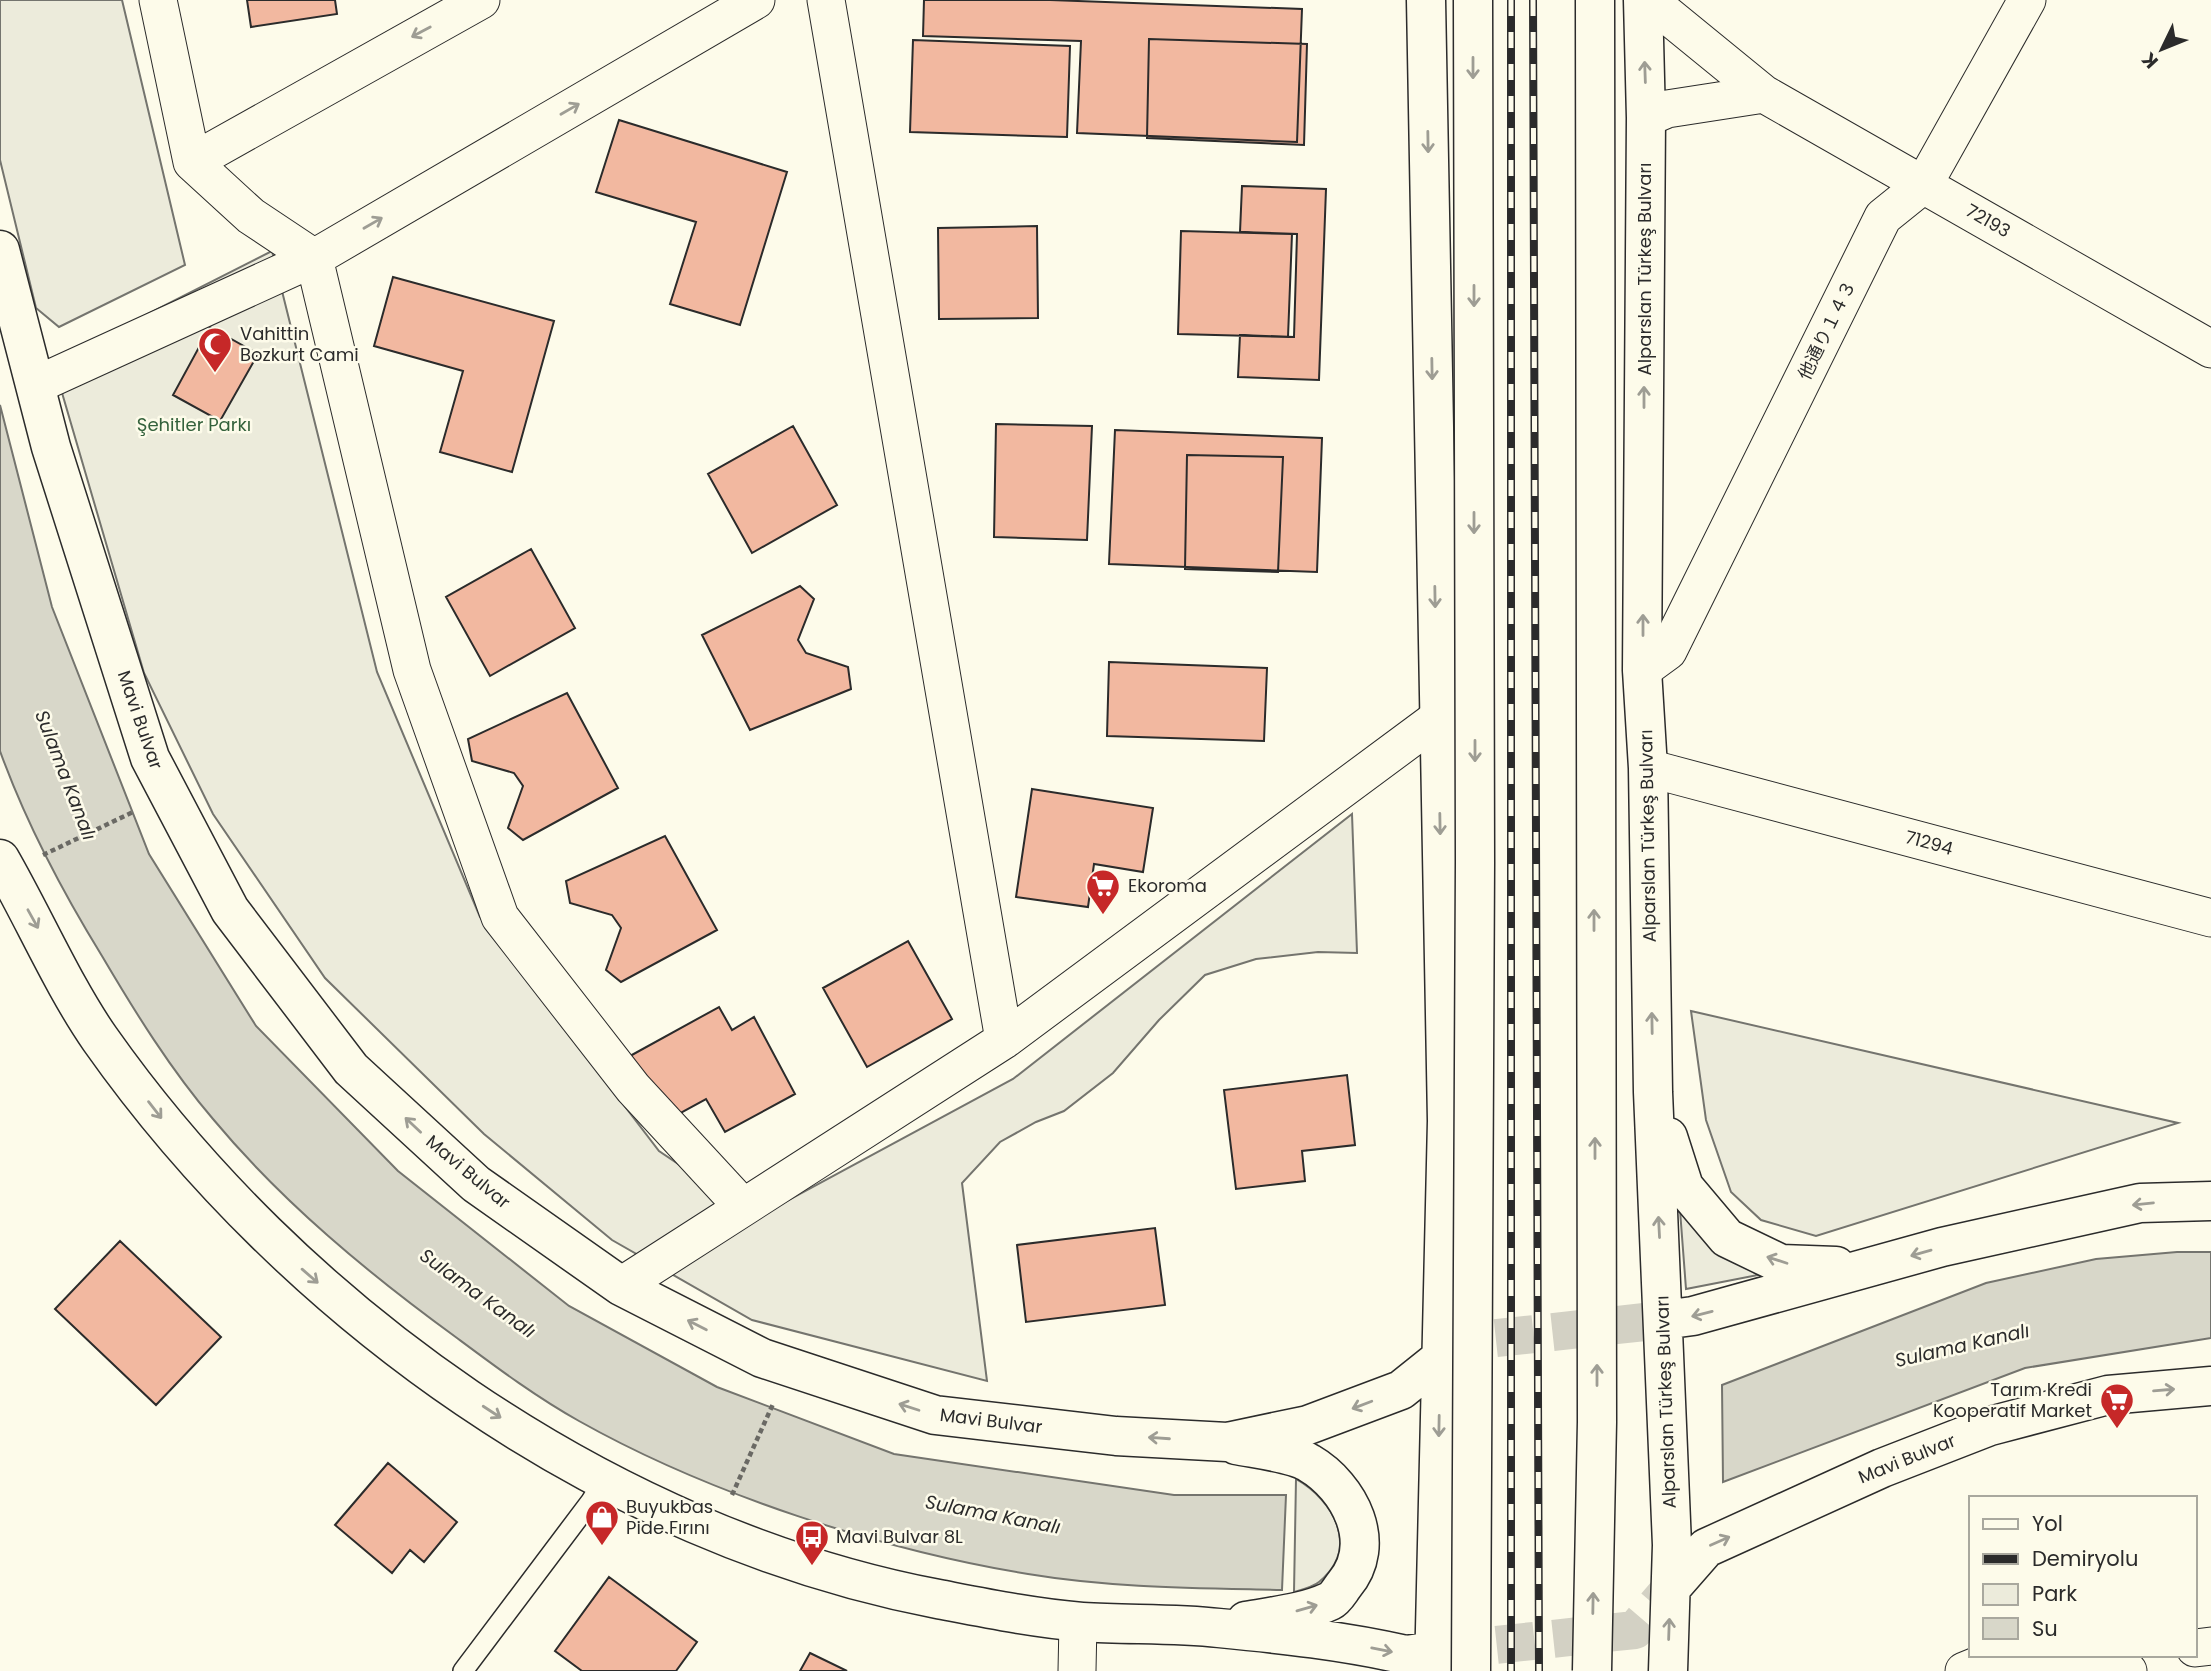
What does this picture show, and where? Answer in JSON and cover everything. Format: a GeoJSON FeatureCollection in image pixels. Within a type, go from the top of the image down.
{"type":"FeatureCollection","features":[{"type":"Feature","properties":{"kind":"main road"},"geometry":{"type":"LineString","coordinates":[[0,859],[98,1036],[197,1164],[302,1269],[397,1350],[562,1457],[668,1514],[813,1567],[934,1598],[1078,1622],[1217,1628],[1434,1661],[1447,1121],[1437,719],[1426,0]]}},
{"type":"Feature","properties":{"kind":"main road"},"geometry":{"type":"LineString","coordinates":[[1471,1671],[1475,862],[1473,0]]}},
{"type":"Feature","properties":{"kind":"main road"},"geometry":{"type":"LineString","coordinates":[[1592,1671],[1597,1422],[1594,916],[1595,0]]}},
{"type":"Feature","properties":{"kind":"main road","name":"Alparslan Türkeş Bulvarı"},"geometry":{"type":"LineString","coordinates":[[1643,0],[1646,118],[1642,670],[1647,768],[1653,1092],[1672,1545],[1668,1671]]}},
{"type":"Feature","properties":{"kind":"main road","name":"Mavi Bulvar"},"geometry":{"type":"LineString","coordinates":[[0,250],[51,447],[150,758],[230,910],[351,1069],[476,1184],[621,1286],[762,1358],[935,1415],[1116,1436],[1227,1442],[1308,1425],[1390,1395],[1401,1390],[1441,1358]]}},
{"type":"Feature","properties":{"kind":"main road"},"geometry":{"type":"LineString","coordinates":[[1653,1092],[1684,1187],[1727,1238],[1781,1264],[1869,1268]]}},
{"type":"Feature","properties":{"kind":"main road"},"geometry":{"type":"LineString","coordinates":[[1663,1320],[1693,1316],[1941,1247],[2140,1203],[2211,1201]]}},
{"type":"Feature","properties":{"kind":"main road","name":"Mavi Bulvar"},"geometry":{"type":"LineString","coordinates":[[1671,1588],[1706,1548],[1882,1468],[1990,1426],[2108,1395],[2211,1386]]}},
{"type":"Feature","properties":{"kind":"main road"},"geometry":{"type":"LineString","coordinates":[[1217,1628],[1330,1601],[1353,1575],[1359,1550],[1358,1521],[1341,1491],[1308,1462],[1227,1442]]}},
{"type":"Feature","properties":{"kind":"street"},"geometry":{"type":"LineString","coordinates":[[158,0],[192,162],[251,216],[314,258],[412,670],[500,917],[633,1088],[743,1207]]}},
{"type":"Feature","properties":{"kind":"street"},"geometry":{"type":"LineString","coordinates":[[192,162],[481,0]]}},
{"type":"Feature","properties":{"kind":"street"},"geometry":{"type":"LineString","coordinates":[[36,386],[314,258],[756,0]]}},
{"type":"Feature","properties":{"kind":"street"},"geometry":{"type":"LineString","coordinates":[[826,0],[1004,1040]]}},
{"type":"Feature","properties":{"kind":"street","name":"72193"},"geometry":{"type":"LineString","coordinates":[[1656,0],[1661,10],[1764,94],[2211,349]]}},
{"type":"Feature","properties":{"kind":"street","name":"他通り１４３"},"geometry":{"type":"LineString","coordinates":[[1642,670],[1668,650],[1883,217],[1924,184],[2027,0]]}},
{"type":"Feature","properties":{"kind":"street"},"geometry":{"type":"LineString","coordinates":[[1646,118],[1667,108],[1764,94]]}},
{"type":"Feature","properties":{"kind":"street"},"geometry":{"type":"LineString","coordinates":[[621,1286],[1004,1040],[1437,719]]}},
{"type":"Feature","properties":{"kind":"street","name":"71294"},"geometry":{"type":"LineString","coordinates":[[1647,768],[2211,918]]}},
{"type":"Feature","properties":{"kind":"street"},"geometry":{"type":"LineString","coordinates":[[1077,1671],[1078,1622]]}},
{"type":"Feature","properties":{"kind":"street"},"geometry":{"type":"LineString","coordinates":[[1979,1668],[2123,1661]]}},
{"type":"Feature","properties":{"kind":"lane"},"geometry":{"type":"LineString","coordinates":[[463,1671],[592,1501],[604,1479]]}},
{"type":"Feature","properties":{"kind":"path"},"geometry":{"type":"LineString","coordinates":[[40,856],[144,808]]}},
{"type":"Feature","properties":{"kind":"path"},"geometry":{"type":"LineString","coordinates":[[731,1497],[779,1391]]}},
{"type":"Feature","properties":{"kind":"green space"},"geometry":{"type":"Polygon","coordinates":[[[0,0],[122,0],[185,265],[59,327],[36,308],[0,160],[0,0]]]}},
{"type":"Feature","properties":{"kind":"green space","name":"Şehitler Parkı"},"geometry":{"type":"Polygon","coordinates":[[[272,251],[377,672],[480,917],[659,1151],[757,1217],[1013,1079],[1352,814],[1357,953],[1318,952],[1256,959],[1205,975],[1159,1020],[1113,1073],[1064,1111],[1036,1122],[1000,1142],[962,1183],[987,1381],[752,1320],[612,1240],[484,1134],[325,978],[213,814],[144,673],[53,362],[272,251]]]}},
{"type":"Feature","properties":{"kind":"green space"},"geometry":{"type":"Polygon","coordinates":[[[1691,1011],[2178,1123],[1816,1236],[1761,1220],[1731,1192],[1706,1120],[1691,1011]]]}},
{"type":"Feature","properties":{"kind":"green space"},"geometry":{"type":"Polygon","coordinates":[[[1679,1197],[1710,1243],[1758,1275],[1686,1289],[1679,1197]]]}},
{"type":"Feature","properties":{"kind":"green space"},"geometry":{"type":"Polygon","coordinates":[[[1296,1479],[1321,1499],[1331,1512],[1340,1540],[1332,1568],[1316,1584],[1294,1592],[1296,1479]]]}},
{"type":"Feature","properties":{"kind":"water","name":"Sulama Kanalı"},"geometry":{"type":"Polygon","coordinates":[[[0,405],[52,607],[149,854],[256,1026],[398,1171],[569,1306],[717,1387],[894,1454],[1174,1495],[1286,1495],[1282,1590],[1123,1585],[1028,1574],[914,1550],[797,1516],[739,1495],[630,1448],[547,1402],[392,1289],[328,1236],[240,1150],[183,1081],[154,1040],[59,882],[21,804],[0,751],[0,405]]]}},
{"type":"Feature","properties":{"kind":"water","name":"Sulama Kanalı"},"geometry":{"type":"Polygon","coordinates":[[[2211,1252],[2211,1338],[2025,1368],[1723,1482],[1722,1385],[1986,1283],[2096,1259],[2211,1252]]]}},
{"type":"Feature","properties":{"kind":"building"},"geometry":{"type":"Polygon","coordinates":[[[247,0],[335,0],[337,14],[251,27],[247,0]]]}},
{"type":"Feature","properties":{"kind":"building"},"geometry":{"type":"Polygon","coordinates":[[[924,0],[1050,0],[1302,9],[1297,142],[1077,133],[1081,41],[923,36],[924,0]]]}},
{"type":"Feature","properties":{"kind":"building"},"geometry":{"type":"Polygon","coordinates":[[[1149,39],[1307,44],[1304,145],[1147,138],[1149,39]]]}},
{"type":"Feature","properties":{"kind":"building"},"geometry":{"type":"Polygon","coordinates":[[[913,40],[1070,46],[1067,137],[910,132],[913,40]]]}},
{"type":"Feature","properties":{"kind":"building"},"geometry":{"type":"Polygon","coordinates":[[[619,120],[787,172],[740,325],[670,304],[696,222],[596,192],[619,120]]]}},
{"type":"Feature","properties":{"kind":"building"},"geometry":{"type":"Polygon","coordinates":[[[1242,186],[1326,189],[1319,380],[1238,377],[1240,335],[1294,337],[1297,234],[1240,232],[1242,186]]]}},
{"type":"Feature","properties":{"kind":"building"},"geometry":{"type":"Polygon","coordinates":[[[1037,226],[1038,318],[939,319],[938,228],[1037,226]]]}},
{"type":"Feature","properties":{"kind":"building"},"geometry":{"type":"Polygon","coordinates":[[[1181,231],[1292,234],[1288,337],[1178,334],[1181,231]]]}},
{"type":"Feature","properties":{"kind":"building"},"geometry":{"type":"Polygon","coordinates":[[[393,277],[554,321],[512,472],[440,452],[463,371],[374,346],[393,277]]]}},
{"type":"Feature","properties":{"kind":"building","name":"Vahittin Bozkurt Cami"},"geometry":{"type":"Polygon","coordinates":[[[210,327],[258,354],[220,421],[173,395],[210,327]]]}},
{"type":"Feature","properties":{"kind":"building"},"geometry":{"type":"Polygon","coordinates":[[[996,424],[1092,426],[1087,540],[994,537],[996,424]]]}},
{"type":"Feature","properties":{"kind":"building"},"geometry":{"type":"Polygon","coordinates":[[[793,426],[837,505],[752,553],[708,474],[793,426]]]}},
{"type":"Feature","properties":{"kind":"building"},"geometry":{"type":"Polygon","coordinates":[[[1115,430],[1322,438],[1317,572],[1109,564],[1115,430]]]}},
{"type":"Feature","properties":{"kind":"building"},"geometry":{"type":"Polygon","coordinates":[[[1187,455],[1283,457],[1278,572],[1185,569],[1187,455]]]}},
{"type":"Feature","properties":{"kind":"building"},"geometry":{"type":"Polygon","coordinates":[[[531,549],[575,628],[490,676],[446,597],[531,549]]]}},
{"type":"Feature","properties":{"kind":"building"},"geometry":{"type":"Polygon","coordinates":[[[800,586],[814,599],[798,640],[806,653],[848,667],[851,689],[750,730],[702,635],[800,586]]]}},
{"type":"Feature","properties":{"kind":"building"},"geometry":{"type":"Polygon","coordinates":[[[1109,662],[1267,668],[1264,741],[1107,736],[1109,662]]]}},
{"type":"Feature","properties":{"kind":"building"},"geometry":{"type":"Polygon","coordinates":[[[567,693],[618,788],[523,840],[508,828],[523,786],[514,773],[472,761],[468,739],[567,693]]]}},
{"type":"Feature","properties":{"kind":"building"},"geometry":{"type":"Polygon","coordinates":[[[1032,789],[1153,808],[1143,872],[1094,864],[1088,907],[1016,897],[1032,789]]]}},
{"type":"Feature","properties":{"kind":"building"},"geometry":{"type":"Polygon","coordinates":[[[665,836],[717,930],[621,982],[606,970],[621,928],[612,915],[570,903],[566,881],[665,836]]]}},
{"type":"Feature","properties":{"kind":"building"},"geometry":{"type":"Polygon","coordinates":[[[908,941],[952,1019],[867,1067],[823,988],[908,941]]]}},
{"type":"Feature","properties":{"kind":"building"},"geometry":{"type":"Polygon","coordinates":[[[719,1007],[732,1030],[754,1017],[795,1094],[725,1132],[706,1099],[666,1121],[630,1056],[719,1007]]]}},
{"type":"Feature","properties":{"kind":"building"},"geometry":{"type":"Polygon","coordinates":[[[1347,1075],[1355,1145],[1302,1151],[1305,1181],[1236,1189],[1224,1090],[1347,1075]]]}},
{"type":"Feature","properties":{"kind":"building"},"geometry":{"type":"Polygon","coordinates":[[[1155,1228],[1165,1305],[1026,1322],[1017,1245],[1155,1228]]]}},
{"type":"Feature","properties":{"kind":"building"},"geometry":{"type":"Polygon","coordinates":[[[120,1241],[221,1337],[156,1405],[55,1309],[120,1241]]]}},
{"type":"Feature","properties":{"kind":"building"},"geometry":{"type":"Polygon","coordinates":[[[388,1463],[457,1522],[424,1562],[410,1550],[392,1573],[335,1525],[388,1463]]]}},
{"type":"Feature","properties":{"kind":"building"},"geometry":{"type":"Polygon","coordinates":[[[609,1577],[697,1642],[676,1671],[582,1671],[555,1651],[609,1577]]]}},
{"type":"Feature","properties":{"kind":"building"},"geometry":{"type":"Polygon","coordinates":[[[810,1653],[847,1671],[800,1671],[810,1653]]]}},
{"type":"Feature","properties":{"kind":"tunnel"},"geometry":{"type":"LineString","coordinates":[[1444,1356],[1461,1342],[1663,1320]]}},
{"type":"Feature","properties":{"kind":"tunnel"},"geometry":{"type":"LineString","coordinates":[[1440,1651],[1635,1630],[1671,1588]]}},
{"type":"Feature","properties":{"kind":"railway"},"geometry":{"type":"LineString","coordinates":[[1511,0],[1511,1671]]}},
{"type":"Feature","properties":{"kind":"railway"},"geometry":{"type":"LineString","coordinates":[[1533,0],[1539,1671]]}},
{"type":"Feature","properties":{"kind":"place","name":"Vahittin Bozkurt Cami"},"geometry":{"type":"Point","coordinates":[215,374]}},
{"type":"Feature","properties":{"kind":"place","name":"Ekoroma"},"geometry":{"type":"Point","coordinates":[1103,916]}},
{"type":"Feature","properties":{"kind":"place","name":"Tarım Kredi Kooperatif Market"},"geometry":{"type":"Point","coordinates":[2117,1430]}},
{"type":"Feature","properties":{"kind":"place","name":"Buyukbas Pide Fırını"},"geometry":{"type":"Point","coordinates":[602,1547]}},
{"type":"Feature","properties":{"kind":"place","name":"Mavi Bulvar 8L"},"geometry":{"type":"Point","coordinates":[812,1567]}}]}
